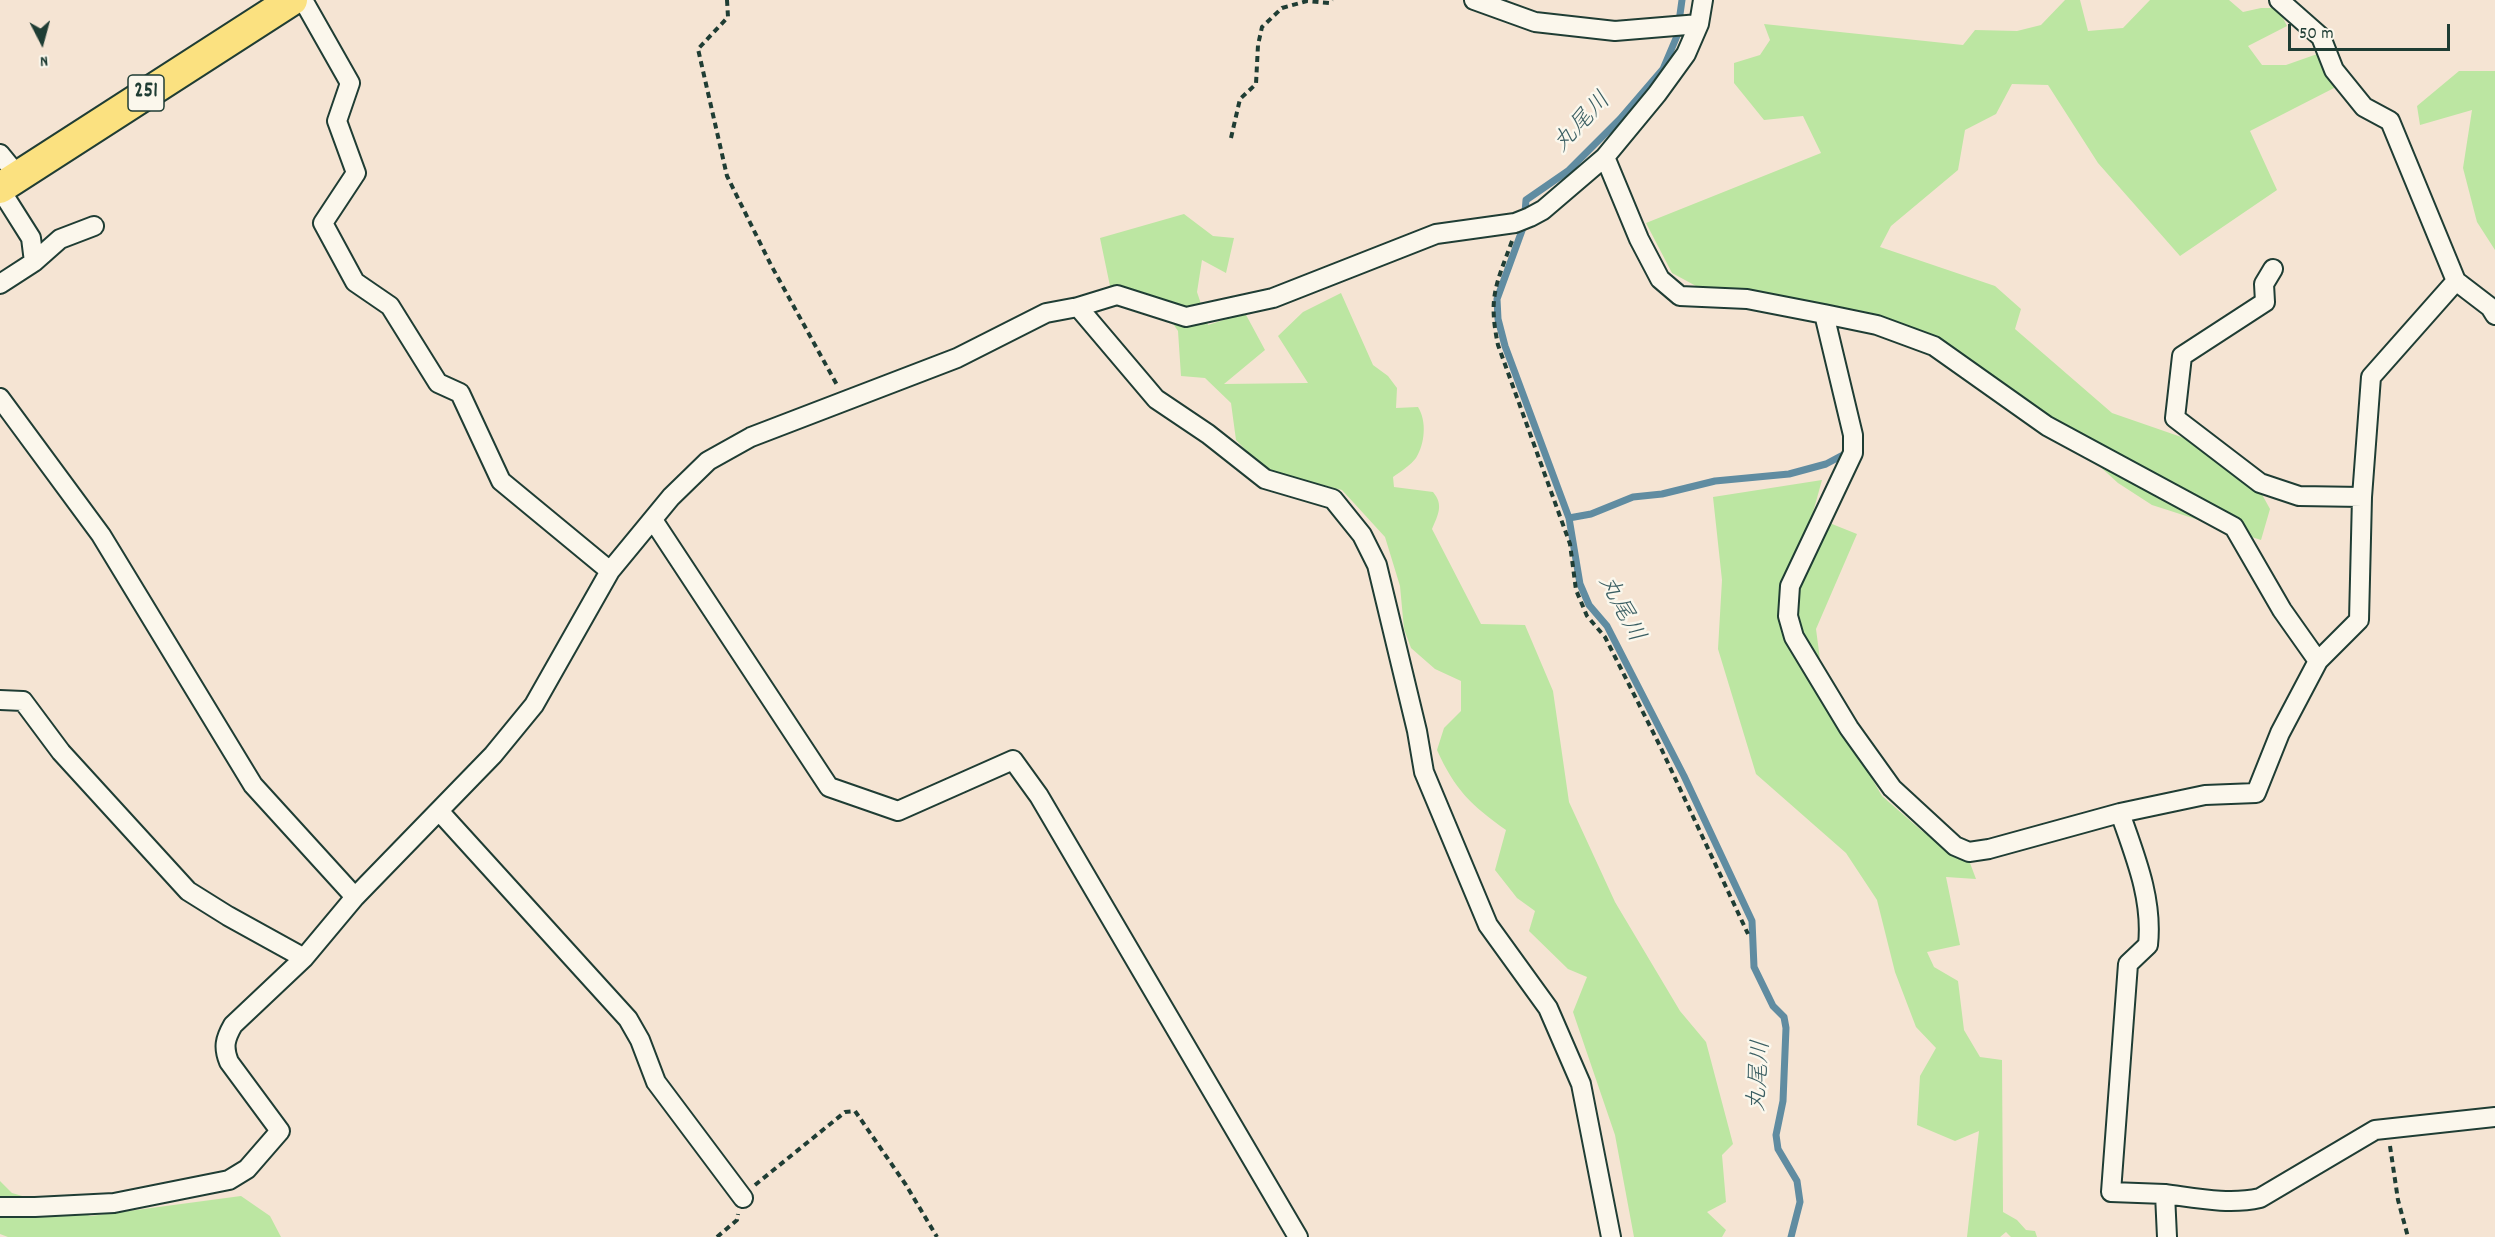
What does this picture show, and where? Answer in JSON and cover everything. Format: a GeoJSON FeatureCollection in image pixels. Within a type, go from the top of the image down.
{"type":"FeatureCollection","features":[{"type":"Feature","properties":{"kind":"highway","name":"251"},"geometry":{"type":"LineString","coordinates":[[5,177],[292,0]]}},
{"type":"Feature","properties":{"kind":"street"},"geometry":{"type":"LineString","coordinates":[[303,0],[350,84],[337,121],[356,173],[323,223],[355,282],[390,306],[438,383],[460,393],[501,481],[610,571]]}},
{"type":"Feature","properties":{"kind":"street"},"geometry":{"type":"LineString","coordinates":[[1474,0],[1535,22],[1615,31],[1686,25]]}},
{"type":"Feature","properties":{"kind":"street"},"geometry":{"type":"LineString","coordinates":[[0,1207],[114,1203],[207,1186],[229,1180],[248,1169],[280,1131],[229,1062],[225,1051],[225,1039],[233,1025],[304,958],[355,897],[493,755],[534,705],[610,571],[671,497],[708,461],[751,437],[957,358],[1046,313],[1078,307],[1117,295],[1186,317],[1272,298],[1436,234],[1522,220],[1543,210],[1605,157],[1657,94],[1686,54],[1686,25],[1703,0]]}},
{"type":"Feature","properties":{"kind":"street"},"geometry":{"type":"LineString","coordinates":[[2279,0],[2321,37],[2334,69],[2364,106],[2390,121],[2456,280],[2490,307],[2495,315]]}},
{"type":"Feature","properties":{"kind":"street"},"geometry":{"type":"LineString","coordinates":[[1605,157],[1639,239],[1660,279],[1680,296],[1747,299],[1824,314],[1877,325],[1934,346],[2047,426],[2234,527],[2282,610],[2318,661]]}},
{"type":"Feature","properties":{"kind":"street"},"geometry":{"type":"LineString","coordinates":[[5,177],[31,238],[34,262]]}},
{"type":"Feature","properties":{"kind":"street"},"geometry":{"type":"LineString","coordinates":[[0,284],[34,262],[60,239],[94,226]]}},
{"type":"Feature","properties":{"kind":"street"},"geometry":{"type":"LineString","coordinates":[[2273,269],[2264,284],[2265,302],[2182,356],[2175,418],[2260,483],[2299,496],[2362,497]]}},
{"type":"Feature","properties":{"kind":"street"},"geometry":{"type":"LineString","coordinates":[[1824,314],[1852,435],[1852,453],[1790,586],[1788,616],[1794,637],[1849,728],[1892,788],[1955,846],[1969,852],[1989,849],[2120,813],[2205,795],[2256,793],[2280,733],[2318,661],[2359,620],[2362,497],[2371,377],[2456,280]]}},
{"type":"Feature","properties":{"kind":"street"},"geometry":{"type":"LineString","coordinates":[[1078,307],[1156,399],[1208,434],[1265,479],[1333,499],[1362,535],[1377,565],[1417,731],[1424,771],[1488,925],[1548,1008],[1581,1084],[1611,1237]]}},
{"type":"Feature","properties":{"kind":"street"},"geometry":{"type":"LineString","coordinates":[[3,409],[101,535],[253,784],[355,897]]}},
{"type":"Feature","properties":{"kind":"street"},"geometry":{"type":"LineString","coordinates":[[653,520],[829,787],[898,811],[1013,760],[1039,796],[1298,1237]]}},
{"type":"Feature","properties":{"kind":"street"},"geometry":{"type":"LineString","coordinates":[[0,700],[23,701],[61,752],[188,891],[304,958]]}},
{"type":"Feature","properties":{"kind":"street"},"geometry":{"type":"LineString","coordinates":[[439,811],[628,1019],[640,1041],[656,1082],[743,1198]]}},
{"type":"Feature","properties":{"kind":"street"},"geometry":{"type":"LineString","coordinates":[[2120,813],[2142,876],[2150,923],[2148,945],[2128,964],[2111,1192],[2165,1194],[2245,1202],[2260,1198],[2375,1130],[2495,1117]]}},
{"type":"Feature","properties":{"kind":"street"},"geometry":{"type":"LineString","coordinates":[[2165,1194],[2167,1237]]}},
{"type":"Feature","properties":{"kind":"path"},"geometry":{"type":"LineString","coordinates":[[727,0],[729,17],[698,49],[728,176],[771,264],[846,402]]}},
{"type":"Feature","properties":{"kind":"path"},"geometry":{"type":"LineString","coordinates":[[1231,138],[1240,99],[1256,84],[1258,45],[1262,27],[1282,8],[1307,1],[1330,3],[1332,0]]}},
{"type":"Feature","properties":{"kind":"path"},"geometry":{"type":"LineString","coordinates":[[1522,220],[1512,240],[1493,293],[1492,319],[1498,345],[1569,544],[1576,590],[1587,616],[1605,637],[1645,716],[1748,934]]}},
{"type":"Feature","properties":{"kind":"path"},"geometry":{"type":"LineString","coordinates":[[717,1237],[737,1220],[743,1198],[752,1187],[844,1113],[855,1111],[906,1185],[937,1237]]}},
{"type":"Feature","properties":{"kind":"path"},"geometry":{"type":"LineString","coordinates":[[2390,1127],[2390,1158],[2408,1237]]}},
{"type":"Feature","properties":{"kind":"green space"},"geometry":{"type":"Polygon","coordinates":[[[2065,0],[2080,0],[2088,31],[2123,28],[2150,0],[2229,0],[2243,12],[2261,8],[2278,8],[2287,26],[2248,46],[2262,65],[2286,65],[2323,52],[2336,87],[2250,131],[2277,190],[2180,256],[2098,163],[2048,85],[2012,84],[1996,114],[1965,130],[1958,170],[1891,226],[1880,247],[1995,286],[2021,309],[2015,329],[2112,413],[2242,458],[2270,509],[2261,540],[2152,505],[2118,483],[2051,422],[1937,337],[1813,302],[1696,286],[1672,273],[1646,223],[1821,153],[1803,116],[1764,120],[1734,83],[1734,63],[1760,55],[1770,40],[1764,24],[1963,45],[1975,30],[2017,31],[2041,25],[2065,0]]]}},
{"type":"Feature","properties":{"kind":"green space"},"geometry":{"type":"Polygon","coordinates":[[[2459,71],[2495,71],[2495,250],[2477,222],[2463,168],[2472,110],[2420,125],[2417,106],[2459,71]]]}},
{"type":"Feature","properties":{"kind":"green space"},"geometry":{"type":"Polygon","coordinates":[[[1184,214],[1213,236],[1234,238],[1226,273],[1202,260],[1197,292],[1208,325],[1245,313],[1265,350],[1224,384],[1308,383],[1278,336],[1303,312],[1341,293],[1373,365],[1388,376],[1397,388],[1396,408],[1418,407],[1424,426],[1421,446],[1414,461],[1393,477],[1394,487],[1433,492],[1438,501],[1439,510],[1432,529],[1481,624],[1525,625],[1553,691],[1569,802],[1615,902],[1680,1011],[1706,1042],[1733,1144],[1722,1155],[1726,1202],[1707,1212],[1726,1230],[1722,1237],[1634,1237],[1615,1135],[1573,1012],[1587,977],[1568,969],[1529,931],[1535,911],[1517,898],[1495,870],[1506,830],[1465,796],[1450,776],[1437,750],[1444,728],[1461,711],[1461,681],[1435,669],[1411,648],[1404,629],[1400,586],[1385,537],[1342,490],[1265,470],[1236,440],[1231,403],[1205,378],[1181,376],[1178,331],[1155,297],[1110,286],[1100,238],[1184,214]]]}},
{"type":"Feature","properties":{"kind":"green space"},"geometry":{"type":"Polygon","coordinates":[[[1822,480],[1812,516],[1857,534],[1816,629],[1825,698],[1882,796],[1922,831],[1970,863],[1976,879],[1946,877],[1960,945],[1927,952],[1934,967],[1958,981],[1964,1030],[1980,1057],[2002,1060],[2003,1212],[2017,1220],[2026,1230],[2035,1231],[2037,1237],[2011,1237],[2006,1232],[2000,1237],[1967,1237],[1979,1131],[1955,1141],[1917,1125],[1920,1076],[1936,1048],[1916,1027],[1895,972],[1877,900],[1846,853],[1756,774],[1718,649],[1722,580],[1713,497],[1822,480]]]}},
{"type":"Feature","properties":{"kind":"green space"},"geometry":{"type":"Polygon","coordinates":[[[0,1181],[12,1193],[91,1216],[241,1196],[270,1216],[281,1237],[8,1237],[0,1234],[0,1181]]]}},
{"type":"Feature","properties":{"kind":"waterway","name":"丸尾川"},"geometry":{"type":"LineString","coordinates":[[1682,0],[1677,36],[1663,69],[1620,119],[1568,171],[1526,200],[1524,225],[1497,299],[1498,319],[1505,346],[1569,518],[1580,584],[1589,605],[1607,626],[1684,776],[1752,921],[1754,967],[1773,1006],[1784,1017],[1786,1028],[1783,1101],[1776,1135],[1778,1149],[1797,1181],[1800,1202],[1791,1237]]}},
{"type":"Feature","properties":{"kind":"waterway"},"geometry":{"type":"LineString","coordinates":[[1569,518],[1591,514],[1633,497],[1662,494],[1715,481],[1789,474],[1826,464],[1841,456]]}}]}
